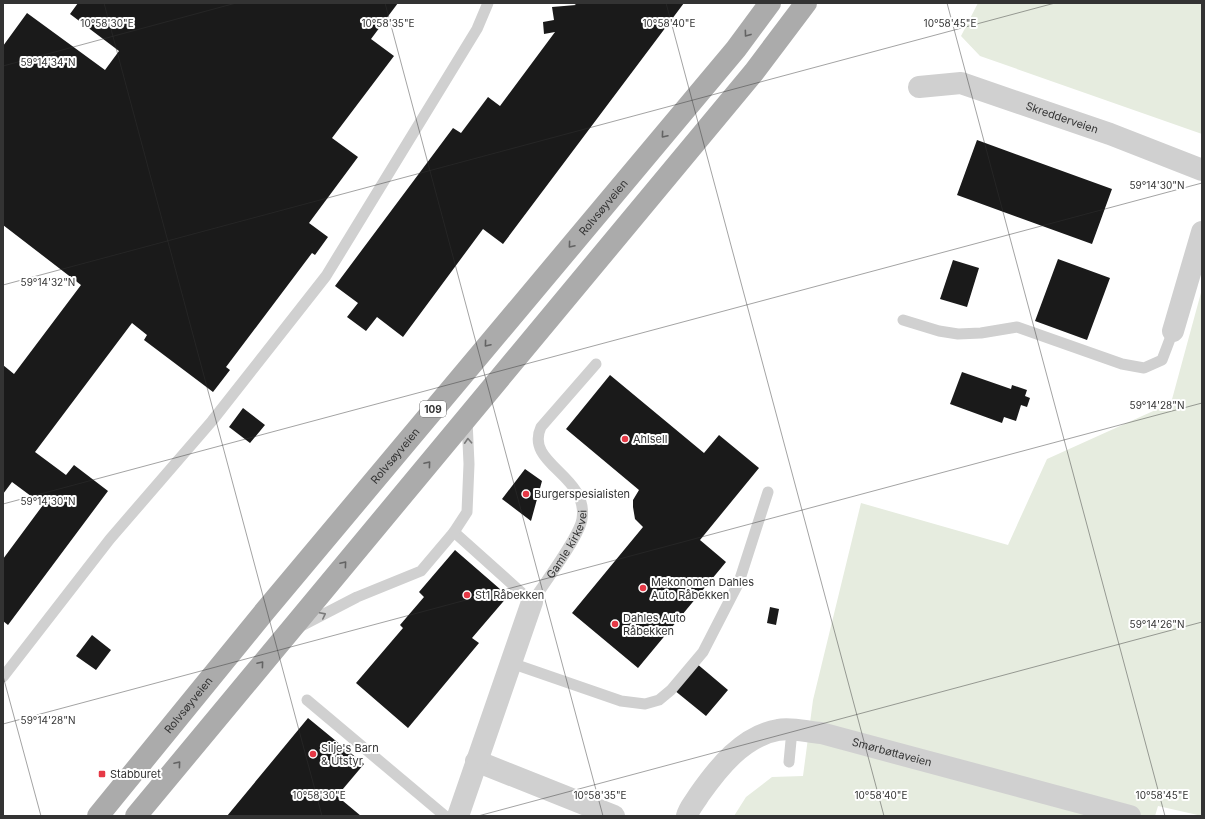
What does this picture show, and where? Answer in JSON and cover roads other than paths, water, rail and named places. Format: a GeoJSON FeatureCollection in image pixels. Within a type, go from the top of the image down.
{"type":"FeatureCollection","features":[{"type":"Feature","properties":{"kind":"main road","name":"Rolvsøyveien"},"geometry":{"type":"LineString","coordinates":[[98,816],[270,605],[736,49],[770,3]]}},
{"type":"Feature","properties":{"kind":"main road","name":"109"},"geometry":{"type":"LineString","coordinates":[[136,816],[754,72],[806,3]]}},
{"type":"Feature","properties":{"kind":"street","name":"Skredderveien"},"geometry":{"type":"LineString","coordinates":[[919,86],[960,83],[1110,134],[1202,170]]}},
{"type":"Feature","properties":{"kind":"street"},"geometry":{"type":"LineString","coordinates":[[1173,331],[1202,232]]}},
{"type":"Feature","properties":{"kind":"street","name":"Gamle kirkevei"},"geometry":{"type":"LineString","coordinates":[[458,816],[532,602]]}},
{"type":"Feature","properties":{"kind":"street","name":"Smørbøttaveien"},"geometry":{"type":"LineString","coordinates":[[687,816],[703,789],[724,763],[743,746],[763,734],[779,730],[821,733],[1130,816]]}},
{"type":"Feature","properties":{"kind":"street"},"geometry":{"type":"LineString","coordinates":[[476,762],[614,816]]}},
{"type":"Feature","properties":{"kind":"lane"},"geometry":{"type":"LineString","coordinates":[[3,677],[110,538],[212,421],[326,276],[477,29],[488,3]]}},
{"type":"Feature","properties":{"kind":"lane"},"geometry":{"type":"LineString","coordinates":[[903,320],[939,331],[958,334],[981,333],[1017,327],[1100,357],[1144,368],[1162,360],[1173,331]]}},
{"type":"Feature","properties":{"kind":"lane","name":"Gamle kirkevei"},"geometry":{"type":"LineString","coordinates":[[532,602],[570,546],[582,521],[583,509],[583,502],[573,484],[542,454],[538,446],[537,435],[541,427],[596,364]]}},
{"type":"Feature","properties":{"kind":"lane"},"geometry":{"type":"LineString","coordinates":[[288,632],[357,597],[421,571],[454,532],[467,512],[469,464],[466,418]]}},
{"type":"Feature","properties":{"kind":"lane"},"geometry":{"type":"LineString","coordinates":[[511,663],[621,700],[645,704],[659,700],[671,690],[703,652],[738,582],[768,492]]}},
{"type":"Feature","properties":{"kind":"lane"},"geometry":{"type":"LineString","coordinates":[[454,532],[532,602]]}},
{"type":"Feature","properties":{"kind":"lane"},"geometry":{"type":"LineString","coordinates":[[307,700],[446,816]]}},
{"type":"Feature","properties":{"kind":"lane"},"geometry":{"type":"LineString","coordinates":[[789,762],[792,730]]}},
{"type":"Feature","properties":{"kind":"place","name":"Ahlsell"},"geometry":{"type":"Point","coordinates":[625,439]}},
{"type":"Feature","properties":{"kind":"place","name":"Burgerspesialisten"},"geometry":{"type":"Point","coordinates":[526,494]}},
{"type":"Feature","properties":{"kind":"place","name":"Mekonomen Dahles Auto Råbekken"},"geometry":{"type":"Point","coordinates":[643,588]}},
{"type":"Feature","properties":{"kind":"place","name":"St1 Råbekken"},"geometry":{"type":"Point","coordinates":[467,595]}},
{"type":"Feature","properties":{"kind":"place","name":"Dahles Auto Råbekken"},"geometry":{"type":"Point","coordinates":[615,624]}},
{"type":"Feature","properties":{"kind":"place","name":"Silje's Barn & Utstyr"},"geometry":{"type":"Point","coordinates":[313,754]}},
{"type":"Feature","properties":{"kind":"place","name":"Stabburet"},"geometry":{"type":"Point","coordinates":[102,774]}}]}
